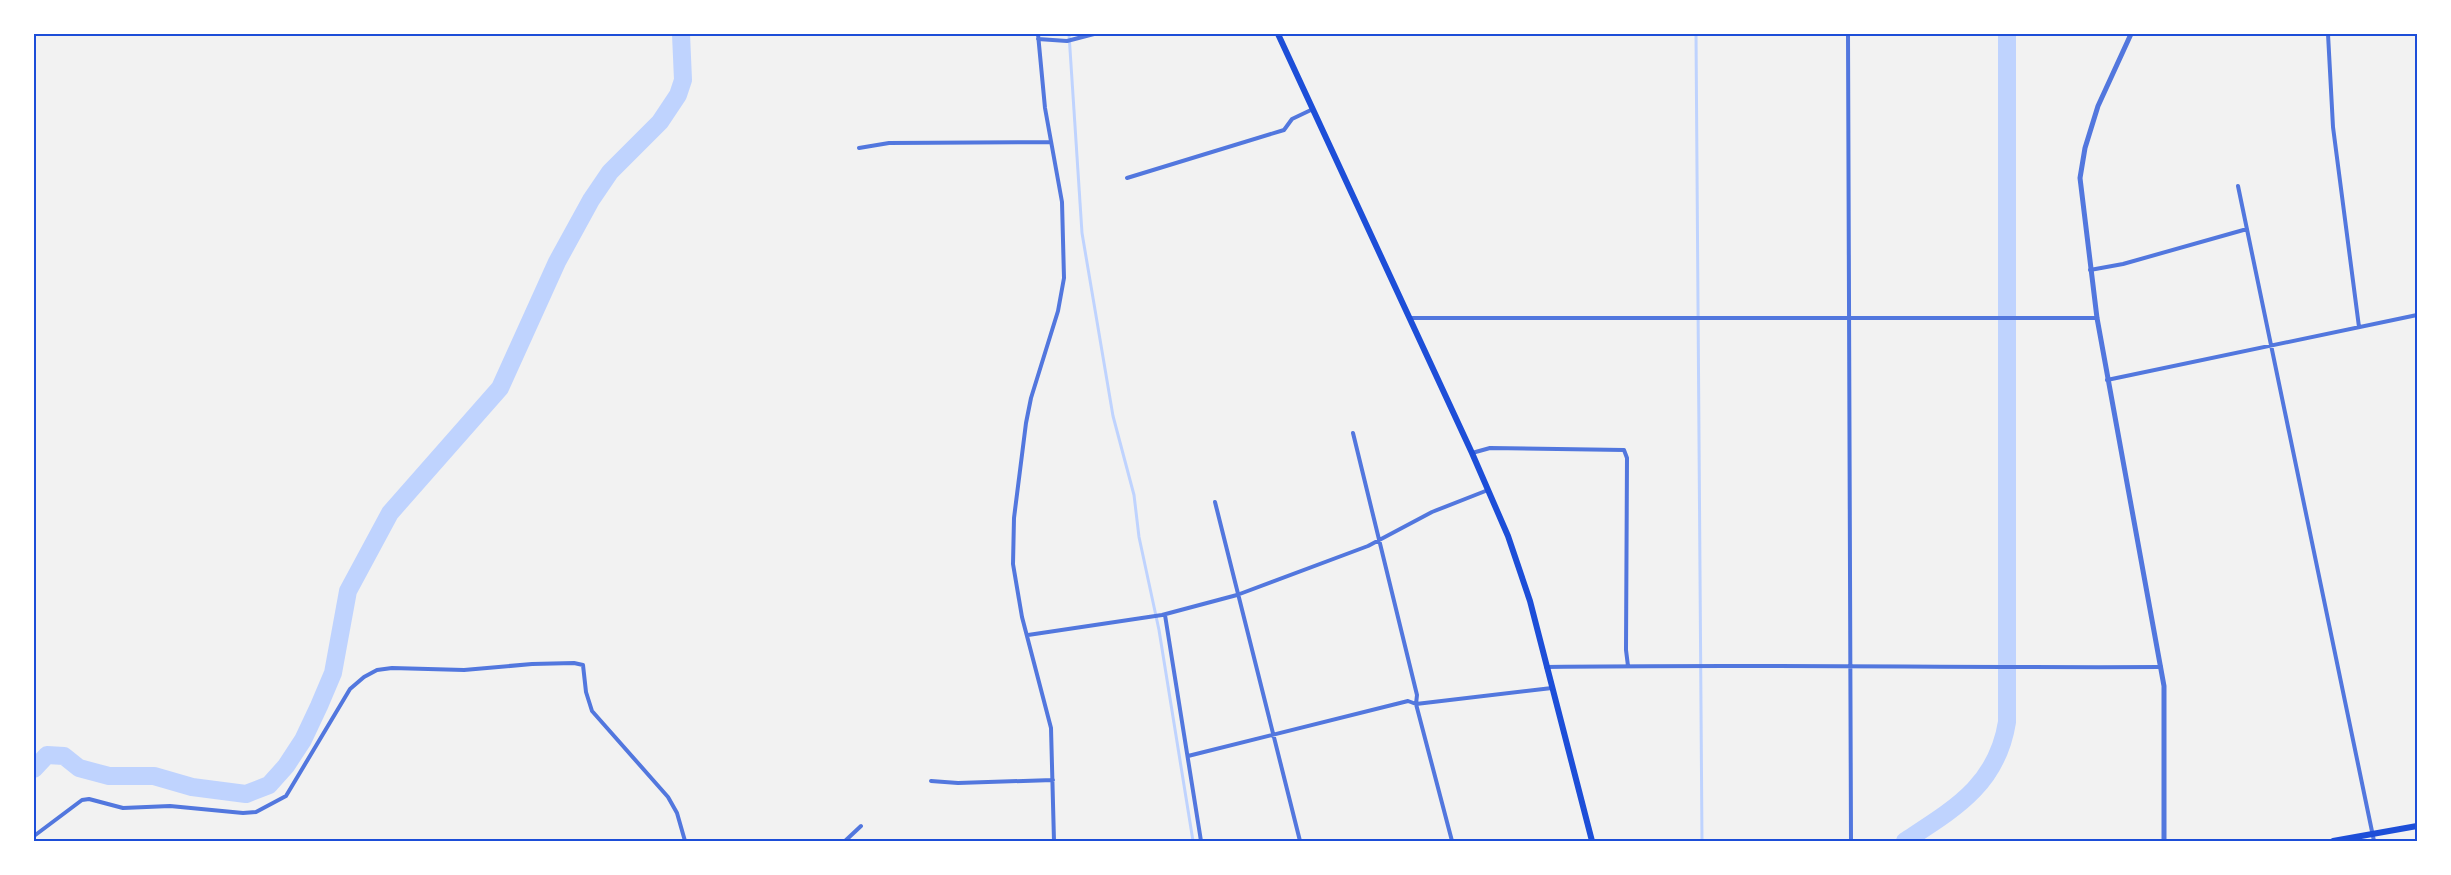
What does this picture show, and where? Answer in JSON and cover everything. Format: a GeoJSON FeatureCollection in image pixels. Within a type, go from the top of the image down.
{"type":"FeatureCollection","features":[{"type":"Feature","properties":{"kind":"main road"},"geometry":{"type":"LineString","coordinates":[[1278,34],[1472,453],[1522,574],[1592,841]]}},
{"type":"Feature","properties":{"kind":"main road"},"geometry":{"type":"LineString","coordinates":[[2333,841],[2373,838],[2417,826]]}},
{"type":"Feature","properties":{"kind":"street"},"geometry":{"type":"LineString","coordinates":[[1038,34],[1045,108],[1062,202],[1064,278],[1058,311],[1031,398],[1013,526],[1013,564],[1017,592],[1049,715],[1054,841]]}},
{"type":"Feature","properties":{"kind":"street"},"geometry":{"type":"LineString","coordinates":[[1038,39],[1067,41],[1094,34]]}},
{"type":"Feature","properties":{"kind":"street"},"geometry":{"type":"LineString","coordinates":[[1848,34],[1851,841]]}},
{"type":"Feature","properties":{"kind":"street"},"geometry":{"type":"LineString","coordinates":[[2131,34],[2098,106],[2082,164],[2081,194],[2090,270],[2107,380],[2161,667],[2164,701],[2164,841]]}},
{"type":"Feature","properties":{"kind":"street"},"geometry":{"type":"LineString","coordinates":[[2328,34],[2334,127],[2359,328]]}},
{"type":"Feature","properties":{"kind":"street"},"geometry":{"type":"LineString","coordinates":[[1127,178],[1284,130],[1292,119],[1313,109]]}},
{"type":"Feature","properties":{"kind":"street"},"geometry":{"type":"LineString","coordinates":[[859,148],[889,143],[1051,142]]}},
{"type":"Feature","properties":{"kind":"street"},"geometry":{"type":"LineString","coordinates":[[2238,186],[2373,838]]}},
{"type":"Feature","properties":{"kind":"street"},"geometry":{"type":"LineString","coordinates":[[2090,270],[2123,264],[2247,229]]}},
{"type":"Feature","properties":{"kind":"street"},"geometry":{"type":"LineString","coordinates":[[2107,380],[2417,315]]}},
{"type":"Feature","properties":{"kind":"street"},"geometry":{"type":"LineString","coordinates":[[1410,318],[2097,318]]}},
{"type":"Feature","properties":{"kind":"street"},"geometry":{"type":"LineString","coordinates":[[1353,433],[1417,695],[1416,704],[1452,841],[1447,841]]}},
{"type":"Feature","properties":{"kind":"street"},"geometry":{"type":"LineString","coordinates":[[1472,453],[1490,448],[1624,450],[1627,458],[1626,650],[1628,666]]}},
{"type":"Feature","properties":{"kind":"street"},"geometry":{"type":"LineString","coordinates":[[1028,636],[1165,615],[1237,594],[1379,541],[1432,512],[1488,490]]}},
{"type":"Feature","properties":{"kind":"street"},"geometry":{"type":"LineString","coordinates":[[1215,502],[1272,736],[1300,841]]}},
{"type":"Feature","properties":{"kind":"street"},"geometry":{"type":"LineString","coordinates":[[1165,615],[1201,841]]}},
{"type":"Feature","properties":{"kind":"street"},"geometry":{"type":"LineString","coordinates":[[34,836],[76,802],[89,799],[123,808],[170,806],[243,813],[256,812],[268,807],[286,796],[350,689],[368,674],[383,668],[464,670],[532,664],[574,663],[583,665],[586,692],[592,711],[668,797],[677,813],[685,841]]}},
{"type":"Feature","properties":{"kind":"street"},"geometry":{"type":"LineString","coordinates":[[1546,667],[2161,667]]}},
{"type":"Feature","properties":{"kind":"street"},"geometry":{"type":"LineString","coordinates":[[1188,756],[1408,701],[1416,704],[1552,688]]}},
{"type":"Feature","properties":{"kind":"street"},"geometry":{"type":"LineString","coordinates":[[930,781],[958,783],[1053,780]]}},
{"type":"Feature","properties":{"kind":"street"},"geometry":{"type":"LineString","coordinates":[[845,841],[861,826]]}},
{"type":"Feature","properties":{"kind":"waterway"},"geometry":{"type":"LineString","coordinates":[[34,769],[47,755],[64,756],[79,768],[109,776],[154,776],[192,787],[246,794],[269,785],[286,766],[303,740],[333,673],[348,591],[390,513],[500,388],[557,262],[591,200],[610,172],[660,122],[678,95],[683,80],[681,34]]}},
{"type":"Feature","properties":{"kind":"waterway"},"geometry":{"type":"LineString","coordinates":[[1069,34],[1082,233],[1113,416],[1134,495],[1139,537],[1159,630],[1193,841]]}},
{"type":"Feature","properties":{"kind":"waterway"},"geometry":{"type":"LineString","coordinates":[[1696,34],[1702,841]]}},
{"type":"Feature","properties":{"kind":"waterway"},"geometry":{"type":"LineString","coordinates":[[1905,841],[1940,818],[1971,793],[1994,763],[2002,744],[2007,722],[2007,34]]}}]}
